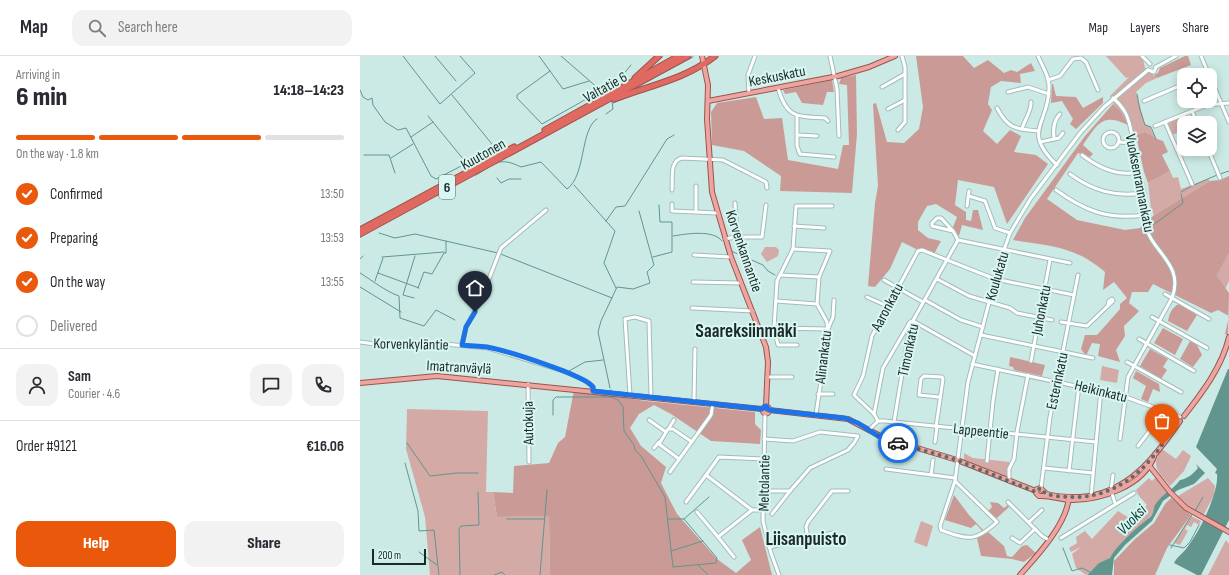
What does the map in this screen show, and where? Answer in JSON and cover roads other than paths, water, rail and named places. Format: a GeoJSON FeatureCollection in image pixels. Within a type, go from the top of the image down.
{"type":"FeatureCollection","features":[{"type":"Feature","properties":{"kind":"highway"},"geometry":{"type":"LineString","coordinates":[[607,96],[646,69],[659,56]]}},
{"type":"Feature","properties":{"kind":"highway","name":"Valtatie 6"},"geometry":{"type":"LineString","coordinates":[[533,138],[679,56]]}},
{"type":"Feature","properties":{"kind":"highway","name":"Valtatie 6"},"geometry":{"type":"LineString","coordinates":[[533,138],[586,112],[688,56]]}},
{"type":"Feature","properties":{"kind":"highway"},"geometry":{"type":"LineString","coordinates":[[586,112],[620,97],[672,79],[702,65],[715,56]]}},
{"type":"Feature","properties":{"kind":"highway","name":"Kuutonen"},"geometry":{"type":"LineString","coordinates":[[360,230],[533,138]]}},
{"type":"Feature","properties":{"kind":"highway","name":"Kuutonen"},"geometry":{"type":"LineString","coordinates":[[360,234],[533,138]]}},
{"type":"Feature","properties":{"kind":"main road","name":"Korvenkannantie"},"geometry":{"type":"LineString","coordinates":[[700,56],[708,101],[709,159],[712,192],[725,240],[761,331],[767,354],[767,377],[764,408]]}},
{"type":"Feature","properties":{"kind":"main road","name":"Keskuskatu"},"geometry":{"type":"LineString","coordinates":[[708,101],[834,77],[896,56]]}},
{"type":"Feature","properties":{"kind":"main road"},"geometry":{"type":"LineString","coordinates":[[1149,464],[1211,377],[1223,356],[1229,338]]}},
{"type":"Feature","properties":{"kind":"main road","name":"Imatranväylä"},"geometry":{"type":"LineString","coordinates":[[360,383],[437,376],[764,408]]}},
{"type":"Feature","properties":{"kind":"main road"},"geometry":{"type":"LineString","coordinates":[[764,408],[767,412],[816,414],[848,419],[892,441],[957,460],[1036,492],[1038,488],[1042,492],[1069,498],[1091,498],[1111,492],[1132,482],[1154,460]]}},
{"type":"Feature","properties":{"kind":"main road"},"geometry":{"type":"LineString","coordinates":[[1155,454],[1155,471]]}},
{"type":"Feature","properties":{"kind":"main road"},"geometry":{"type":"LineString","coordinates":[[1149,464],[1176,499],[1192,513],[1228,532]]}},
{"type":"Feature","properties":{"kind":"main road"},"geometry":{"type":"LineString","coordinates":[[1020,575],[1042,552],[1066,509],[1069,498]]}},
{"type":"Feature","properties":{"kind":"street"},"geometry":{"type":"LineString","coordinates":[[749,93],[748,76],[754,56]]}},
{"type":"Feature","properties":{"kind":"street"},"geometry":{"type":"LineString","coordinates":[[830,56],[836,89],[839,136]]}},
{"type":"Feature","properties":{"kind":"street"},"geometry":{"type":"LineString","coordinates":[[898,130],[905,122],[905,74],[902,56]]}},
{"type":"Feature","properties":{"kind":"street"},"geometry":{"type":"LineString","coordinates":[[1038,56],[1048,80],[1049,94],[1038,131],[1040,142],[1047,155],[1057,165]]}},
{"type":"Feature","properties":{"kind":"street"},"geometry":{"type":"LineString","coordinates":[[1142,56],[1150,64],[1154,64],[1156,67]]}},
{"type":"Feature","properties":{"kind":"street"},"geometry":{"type":"LineString","coordinates":[[1150,64],[1148,70],[1153,72],[1156,67],[1176,56]]}},
{"type":"Feature","properties":{"kind":"street"},"geometry":{"type":"LineString","coordinates":[[1201,56],[1206,68]]}},
{"type":"Feature","properties":{"kind":"street"},"geometry":{"type":"LineString","coordinates":[[1048,80],[1060,76],[1073,58],[1081,58],[1086,62],[1098,90]]}},
{"type":"Feature","properties":{"kind":"street","name":"Koulukatu"},"geometry":{"type":"LineString","coordinates":[[955,479],[997,522],[982,535],[974,538],[961,536],[940,529],[940,523],[955,479],[966,388],[995,279],[1010,233],[1031,198],[1082,132],[1113,98],[1148,70]]}},
{"type":"Feature","properties":{"kind":"street"},"geometry":{"type":"LineString","coordinates":[[882,87],[905,74]]}},
{"type":"Feature","properties":{"kind":"street"},"geometry":{"type":"LineString","coordinates":[[1008,92],[1028,87],[1049,94]]}},
{"type":"Feature","properties":{"kind":"street"},"geometry":{"type":"LineString","coordinates":[[1144,101],[1177,87]]}},
{"type":"Feature","properties":{"kind":"street"},"geometry":{"type":"LineString","coordinates":[[778,88],[784,105],[797,116],[825,118],[828,121]]}},
{"type":"Feature","properties":{"kind":"street"},"geometry":{"type":"LineString","coordinates":[[1217,94],[1229,122]]}},
{"type":"Feature","properties":{"kind":"street","name":"Vuoksenrannankatu"},"geometry":{"type":"LineString","coordinates":[[1113,98],[1127,116],[1144,193],[1144,215],[1149,237],[1167,259],[1172,272],[1175,289],[1160,321],[1128,377],[1120,439]]}},
{"type":"Feature","properties":{"kind":"street"},"geometry":{"type":"LineString","coordinates":[[888,109],[905,100]]}},
{"type":"Feature","properties":{"kind":"street"},"geometry":{"type":"LineString","coordinates":[[1022,129],[1026,117],[1031,110],[1031,102]]}},
{"type":"Feature","properties":{"kind":"street"},"geometry":{"type":"LineString","coordinates":[[1155,126],[1206,105],[1229,103]]}},
{"type":"Feature","properties":{"kind":"street"},"geometry":{"type":"LineString","coordinates":[[998,108],[1007,124],[1022,129],[1038,131]]}},
{"type":"Feature","properties":{"kind":"street"},"geometry":{"type":"LineString","coordinates":[[1192,111],[1194,116]]}},
{"type":"Feature","properties":{"kind":"street"},"geometry":{"type":"LineString","coordinates":[[1054,139],[1054,125],[1056,118],[1060,114]]}},
{"type":"Feature","properties":{"kind":"street"},"geometry":{"type":"LineString","coordinates":[[797,116],[797,146],[800,154],[834,157]]}},
{"type":"Feature","properties":{"kind":"street"},"geometry":{"type":"LineString","coordinates":[[1165,122],[1192,184]]}},
{"type":"Feature","properties":{"kind":"street"},"geometry":{"type":"LineString","coordinates":[[1040,142],[1061,137],[1063,133]]}},
{"type":"Feature","properties":{"kind":"street"},"geometry":{"type":"LineString","coordinates":[[1119,142],[1118,136],[1115,133],[1107,133],[1104,137],[1104,142],[1110,147],[1115,146],[1119,142],[1133,143]]}},
{"type":"Feature","properties":{"kind":"street"},"geometry":{"type":"LineString","coordinates":[[798,136],[817,136]]}},
{"type":"Feature","properties":{"kind":"street"},"geometry":{"type":"LineString","coordinates":[[1082,155],[1098,167],[1112,172],[1128,174],[1139,172]]}},
{"type":"Feature","properties":{"kind":"street"},"geometry":{"type":"LineString","coordinates":[[1211,156],[1220,178]]}},
{"type":"Feature","properties":{"kind":"street"},"geometry":{"type":"LineString","coordinates":[[672,190],[673,167],[677,160],[682,158],[709,159],[728,162],[766,182],[767,188]]}},
{"type":"Feature","properties":{"kind":"street"},"geometry":{"type":"LineString","coordinates":[[1070,174],[1081,182],[1104,192],[1124,195],[1144,193]]}},
{"type":"Feature","properties":{"kind":"street"},"geometry":{"type":"LineString","coordinates":[[696,186],[696,212]]}},
{"type":"Feature","properties":{"kind":"street"},"geometry":{"type":"LineString","coordinates":[[1056,190],[1072,202],[1097,213],[1122,217],[1144,215]]}},
{"type":"Feature","properties":{"kind":"street"},"geometry":{"type":"LineString","coordinates":[[967,206],[970,191]]}},
{"type":"Feature","properties":{"kind":"street"},"geometry":{"type":"LineString","coordinates":[[969,196],[985,201],[994,228],[1010,233]]}},
{"type":"Feature","properties":{"kind":"street"},"geometry":{"type":"LineString","coordinates":[[736,203],[737,237]]}},
{"type":"Feature","properties":{"kind":"street"},"geometry":{"type":"LineString","coordinates":[[672,204],[672,211],[717,213]]}},
{"type":"Feature","properties":{"kind":"street"},"geometry":{"type":"LineString","coordinates":[[725,240],[737,237],[762,237],[766,205]]}},
{"type":"Feature","properties":{"kind":"street"},"geometry":{"type":"LineString","coordinates":[[797,345],[778,345],[774,328],[777,281],[793,249],[796,206],[832,206]]}},
{"type":"Feature","properties":{"kind":"street"},"geometry":{"type":"LineString","coordinates":[[462,345],[466,327],[480,302],[501,248],[546,210]]}},
{"type":"Feature","properties":{"kind":"street"},"geometry":{"type":"LineString","coordinates":[[953,231],[935,228],[932,226],[932,223],[937,218],[942,218],[953,231],[958,240],[1070,264]]}},
{"type":"Feature","properties":{"kind":"street"},"geometry":{"type":"LineString","coordinates":[[794,226],[824,228]]}},
{"type":"Feature","properties":{"kind":"street","name":"Timonkatu"},"geometry":{"type":"LineString","coordinates":[[894,422],[909,331],[913,321],[958,240]]}},
{"type":"Feature","properties":{"kind":"street","name":"Alinankatu"},"geometry":{"type":"LineString","coordinates":[[793,249],[827,250],[830,253],[818,277],[817,304],[828,329],[816,414]]}},
{"type":"Feature","properties":{"kind":"street","name":"Aaronkatu"},"geometry":{"type":"LineString","coordinates":[[874,414],[854,395],[863,376],[872,336],[918,251],[922,250],[947,261]]}},
{"type":"Feature","properties":{"kind":"street"},"geometry":{"type":"LineString","coordinates":[[694,255],[731,257]]}},
{"type":"Feature","properties":{"kind":"street","name":"Juhonkatu"},"geometry":{"type":"LineString","coordinates":[[1031,361],[1050,260]]}},
{"type":"Feature","properties":{"kind":"street"},"geometry":{"type":"LineString","coordinates":[[947,261],[995,279],[1074,295]]}},
{"type":"Feature","properties":{"kind":"street"},"geometry":{"type":"LineString","coordinates":[[780,275],[818,277]]}},
{"type":"Feature","properties":{"kind":"street","name":"Esterinkatu"},"geometry":{"type":"LineString","coordinates":[[1042,492],[1047,438],[1078,275]]}},
{"type":"Feature","properties":{"kind":"street"},"geometry":{"type":"LineString","coordinates":[[937,279],[969,296],[1010,308],[1017,313],[1052,320]]}},
{"type":"Feature","properties":{"kind":"street"},"geometry":{"type":"LineString","coordinates":[[884,280],[961,320],[983,327]]}},
{"type":"Feature","properties":{"kind":"street"},"geometry":{"type":"LineString","coordinates":[[693,282],[741,283]]}},
{"type":"Feature","properties":{"kind":"street"},"geometry":{"type":"LineString","coordinates":[[1165,294],[1209,319]]}},
{"type":"Feature","properties":{"kind":"street"},"geometry":{"type":"LineString","coordinates":[[867,296],[887,306]]}},
{"type":"Feature","properties":{"kind":"street"},"geometry":{"type":"LineString","coordinates":[[761,331],[774,328],[828,329],[833,317],[834,300]]}},
{"type":"Feature","properties":{"kind":"street"},"geometry":{"type":"LineString","coordinates":[[776,301],[817,304]]}},
{"type":"Feature","properties":{"kind":"street"},"geometry":{"type":"LineString","coordinates":[[1060,322],[1087,326],[1108,305]]}},
{"type":"Feature","properties":{"kind":"street"},"geometry":{"type":"LineString","coordinates":[[692,308],[753,311]]}},
{"type":"Feature","properties":{"kind":"street"},"geometry":{"type":"LineString","coordinates":[[630,395],[625,319],[635,317],[649,321],[652,397]]}},
{"type":"Feature","properties":{"kind":"street"},"geometry":{"type":"LineString","coordinates":[[1152,317],[1207,348]]}},
{"type":"Feature","properties":{"kind":"street"},"geometry":{"type":"LineString","coordinates":[[869,430],[878,421],[874,414],[883,368],[908,324],[913,321],[975,356]]}},
{"type":"Feature","properties":{"kind":"street"},"geometry":{"type":"LineString","coordinates":[[981,335],[1093,358]]}},
{"type":"Feature","properties":{"kind":"street"},"geometry":{"type":"LineString","coordinates":[[1139,340],[1194,370]]}},
{"type":"Feature","properties":{"kind":"street","name":"Korvenkyläntie"},"geometry":{"type":"LineString","coordinates":[[360,342],[382,345],[422,342],[488,348],[558,369],[586,381],[593,386],[593,391]]}},
{"type":"Feature","properties":{"kind":"street"},"geometry":{"type":"LineString","coordinates":[[694,401],[695,348]]}},
{"type":"Feature","properties":{"kind":"street"},"geometry":{"type":"LineString","coordinates":[[1127,362],[1181,392]]}},
{"type":"Feature","properties":{"kind":"street","name":"Heikinkatu"},"geometry":{"type":"LineString","coordinates":[[972,364],[1101,390],[1126,397],[1181,418]]}},
{"type":"Feature","properties":{"kind":"street"},"geometry":{"type":"LineString","coordinates":[[987,461],[989,432],[998,369]]}},
{"type":"Feature","properties":{"kind":"street"},"geometry":{"type":"LineString","coordinates":[[1009,481],[1016,435],[1028,375]]}},
{"type":"Feature","properties":{"kind":"street"},"geometry":{"type":"LineString","coordinates":[[935,442],[939,397],[943,378],[924,376],[921,379],[919,395],[939,397]]}},
{"type":"Feature","properties":{"kind":"street"},"geometry":{"type":"LineString","coordinates":[[767,377],[792,377]]}},
{"type":"Feature","properties":{"kind":"street","name":"Autokuja"},"geometry":{"type":"LineString","coordinates":[[528,384],[529,462]]}},
{"type":"Feature","properties":{"kind":"street"},"geometry":{"type":"LineString","coordinates":[[1069,471],[1079,386]]}},
{"type":"Feature","properties":{"kind":"street"},"geometry":{"type":"LineString","coordinates":[[1091,498],[1101,390]]}},
{"type":"Feature","properties":{"kind":"street"},"geometry":{"type":"LineString","coordinates":[[818,394],[833,394]]}},
{"type":"Feature","properties":{"kind":"street"},"geometry":{"type":"LineString","coordinates":[[670,472],[712,413],[713,403]]}},
{"type":"Feature","properties":{"kind":"street"},"geometry":{"type":"LineString","coordinates":[[1138,446],[1165,411]]}},
{"type":"Feature","properties":{"kind":"street","name":"Meltolantie"},"geometry":{"type":"LineString","coordinates":[[767,412],[764,439],[762,510],[769,547],[779,575]]}},
{"type":"Feature","properties":{"kind":"street"},"geometry":{"type":"LineString","coordinates":[[649,420],[666,432]]}},
{"type":"Feature","properties":{"kind":"street"},"geometry":{"type":"LineString","coordinates":[[654,448],[674,420]]}},
{"type":"Feature","properties":{"kind":"street","name":"Lappeentie"},"geometry":{"type":"LineString","coordinates":[[878,421],[1096,442]]}},
{"type":"Feature","properties":{"kind":"street"},"geometry":{"type":"LineString","coordinates":[[669,428],[692,442]]}},
{"type":"Feature","properties":{"kind":"street"},"geometry":{"type":"LineString","coordinates":[[764,439],[793,441],[820,432],[858,436],[854,444],[848,450],[810,468],[790,490],[772,514]]}},
{"type":"Feature","properties":{"kind":"street"},"geometry":{"type":"LineString","coordinates":[[658,442],[679,459]]}},
{"type":"Feature","properties":{"kind":"street"},"geometry":{"type":"LineString","coordinates":[[686,502],[720,457],[764,459]]}},
{"type":"Feature","properties":{"kind":"street"},"geometry":{"type":"LineString","coordinates":[[931,475],[933,460]]}},
{"type":"Feature","properties":{"kind":"street"},"geometry":{"type":"LineString","coordinates":[[1044,468],[1093,473]]}},
{"type":"Feature","properties":{"kind":"street"},"geometry":{"type":"LineString","coordinates":[[886,469],[955,479]]}},
{"type":"Feature","properties":{"kind":"street"},"geometry":{"type":"LineString","coordinates":[[706,475],[752,510],[762,510]]}},
{"type":"Feature","properties":{"kind":"street"},"geometry":{"type":"LineString","coordinates":[[1113,475],[1111,492],[1115,503]]}},
{"type":"Feature","properties":{"kind":"street"},"geometry":{"type":"LineString","coordinates":[[763,491],[790,490]]}},
{"type":"Feature","properties":{"kind":"street"},"geometry":{"type":"LineString","coordinates":[[808,538],[806,527],[808,522],[832,491],[848,491]]}},
{"type":"Feature","properties":{"kind":"street"},"geometry":{"type":"LineString","coordinates":[[1063,537],[1115,503],[1134,493]]}},
{"type":"Feature","properties":{"kind":"street"},"geometry":{"type":"LineString","coordinates":[[1008,502],[1035,529],[1049,540]]}},
{"type":"Feature","properties":{"kind":"street"},"geometry":{"type":"LineString","coordinates":[[718,537],[752,510]]}},
{"type":"Feature","properties":{"kind":"street"},"geometry":{"type":"LineString","coordinates":[[1028,522],[1042,510]]}},
{"type":"Feature","properties":{"kind":"street"},"geometry":{"type":"LineString","coordinates":[[697,512],[734,557]]}},
{"type":"Feature","properties":{"kind":"street"},"geometry":{"type":"LineString","coordinates":[[1012,538],[1020,543],[1035,529]]}},
{"type":"Feature","properties":{"kind":"street"},"geometry":{"type":"LineString","coordinates":[[769,547],[833,534]]}},
{"type":"Feature","properties":{"kind":"water"},"geometry":{"type":"Polygon","coordinates":[[[1228,369],[1229,520],[1201,575],[1197,575],[1174,563],[1197,533],[1207,513],[1215,491],[1217,474],[1215,473],[1217,469],[1196,447],[1228,369]]]}},
{"type":"Feature","properties":{"kind":"water"},"geometry":{"type":"Polygon","coordinates":[[[1196,464],[1205,473],[1194,484],[1178,490],[1163,501],[1152,521],[1125,545],[1114,558],[1112,575],[1087,575],[1099,563],[1110,558],[1128,536],[1151,517],[1158,501],[1180,480],[1194,472],[1198,468],[1196,464]]]}},
{"type":"Feature","properties":{"kind":"waterway"},"geometry":{"type":"LineString","coordinates":[[403,56],[440,104],[475,73],[460,56]]}},
{"type":"Feature","properties":{"kind":"waterway"},"geometry":{"type":"LineString","coordinates":[[435,56],[456,81]]}},
{"type":"Feature","properties":{"kind":"waterway"},"geometry":{"type":"LineString","coordinates":[[539,56],[563,89],[589,81]]}},
{"type":"Feature","properties":{"kind":"waterway"},"geometry":{"type":"LineString","coordinates":[[561,56],[599,89],[598,93]]}},
{"type":"Feature","properties":{"kind":"waterway"},"geometry":{"type":"LineString","coordinates":[[632,90],[693,57]]}},
{"type":"Feature","properties":{"kind":"waterway"},"geometry":{"type":"LineString","coordinates":[[550,71],[517,95],[517,98],[542,124],[622,79],[622,76],[631,65]]}},
{"type":"Feature","properties":{"kind":"waterway"},"geometry":{"type":"LineString","coordinates":[[360,90],[363,97],[368,100],[372,98],[373,105],[385,122],[398,130],[406,128],[431,176],[436,179],[467,163]]}},
{"type":"Feature","properties":{"kind":"waterway"},"geometry":{"type":"LineString","coordinates":[[1137,94],[1145,125],[1151,127],[1156,139]]}},
{"type":"Feature","properties":{"kind":"waterway"},"geometry":{"type":"LineString","coordinates":[[452,95],[496,149]]}},
{"type":"Feature","properties":{"kind":"waterway"},"geometry":{"type":"LineString","coordinates":[[613,103],[631,96]]}},
{"type":"Feature","properties":{"kind":"waterway"},"geometry":{"type":"LineString","coordinates":[[606,114],[613,109],[612,101]]}},
{"type":"Feature","properties":{"kind":"waterway"},"geometry":{"type":"LineString","coordinates":[[428,116],[468,165]]}},
{"type":"Feature","properties":{"kind":"waterway"},"geometry":{"type":"LineString","coordinates":[[476,175],[497,163],[507,162],[521,167],[541,162],[567,189],[573,183],[577,174],[588,132],[592,124],[597,119]]}},
{"type":"Feature","properties":{"kind":"waterway"},"geometry":{"type":"LineString","coordinates":[[411,137],[433,122]]}},
{"type":"Feature","properties":{"kind":"waterway"},"geometry":{"type":"LineString","coordinates":[[606,221],[616,207],[625,206],[667,139],[674,135]]}},
{"type":"Feature","properties":{"kind":"waterway"},"geometry":{"type":"LineString","coordinates":[[391,158],[413,144]]}},
{"type":"Feature","properties":{"kind":"waterway"},"geometry":{"type":"LineString","coordinates":[[364,155],[389,155],[395,173]]}},
{"type":"Feature","properties":{"kind":"waterway"},"geometry":{"type":"LineString","coordinates":[[1220,174],[1229,171]]}},
{"type":"Feature","properties":{"kind":"waterway"},"geometry":{"type":"LineString","coordinates":[[1194,185],[1217,175]]}},
{"type":"Feature","properties":{"kind":"waterway"},"geometry":{"type":"LineString","coordinates":[[497,178],[501,183],[509,179],[521,179]]}},
{"type":"Feature","properties":{"kind":"waterway"},"geometry":{"type":"LineString","coordinates":[[574,185],[615,231],[604,263],[616,288]]}},
{"type":"Feature","properties":{"kind":"waterway"},"geometry":{"type":"LineString","coordinates":[[1181,192],[1192,186]]}},
{"type":"Feature","properties":{"kind":"waterway"},"geometry":{"type":"LineString","coordinates":[[1153,225],[1183,203],[1181,194]]}},
{"type":"Feature","properties":{"kind":"waterway"},"geometry":{"type":"LineString","coordinates":[[653,257],[672,252],[672,222],[660,222],[659,205]]}},
{"type":"Feature","properties":{"kind":"waterway"},"geometry":{"type":"LineString","coordinates":[[610,388],[598,332],[601,321],[617,287],[633,289],[650,283],[647,272],[654,265],[639,211]]}},
{"type":"Feature","properties":{"kind":"waterway"},"geometry":{"type":"LineString","coordinates":[[379,233],[395,238],[415,234],[498,253],[612,298]]}},
{"type":"Feature","properties":{"kind":"waterway"},"geometry":{"type":"LineString","coordinates":[[673,236],[699,233],[718,237],[722,241]]}},
{"type":"Feature","properties":{"kind":"waterway"},"geometry":{"type":"LineString","coordinates":[[418,288],[424,272],[432,274],[444,253],[446,253],[446,241]]}},
{"type":"Feature","properties":{"kind":"waterway"},"geometry":{"type":"LineString","coordinates":[[731,251],[763,265],[768,271],[775,275]]}},
{"type":"Feature","properties":{"kind":"waterway"},"geometry":{"type":"LineString","coordinates":[[382,257],[444,252]]}},
{"type":"Feature","properties":{"kind":"waterway"},"geometry":{"type":"LineString","coordinates":[[360,259],[363,256]]}},
{"type":"Feature","properties":{"kind":"waterway"},"geometry":{"type":"LineString","coordinates":[[414,298],[403,295],[415,256]]}},
{"type":"Feature","properties":{"kind":"waterway"},"geometry":{"type":"LineString","coordinates":[[375,281],[383,258]]}},
{"type":"Feature","properties":{"kind":"waterway"},"geometry":{"type":"LineString","coordinates":[[360,273],[384,289],[399,296],[400,318],[424,326],[436,310],[455,320]]}},
{"type":"Feature","properties":{"kind":"waterway"},"geometry":{"type":"LineString","coordinates":[[378,273],[419,288]]}},
{"type":"Feature","properties":{"kind":"waterway"},"geometry":{"type":"LineString","coordinates":[[360,287],[401,312]]}},
{"type":"Feature","properties":{"kind":"waterway"},"geometry":{"type":"LineString","coordinates":[[569,371],[585,362],[603,360]]}},
{"type":"Feature","properties":{"kind":"waterway"},"geometry":{"type":"LineString","coordinates":[[553,415],[553,400],[556,397],[611,397],[618,400],[623,407],[624,431],[634,445],[635,450],[641,456],[665,497],[673,567],[716,563],[717,558],[684,519]]}},
{"type":"Feature","properties":{"kind":"waterway"},"geometry":{"type":"LineString","coordinates":[[407,443],[430,476],[457,473],[478,473]]}},
{"type":"Feature","properties":{"kind":"waterway"},"geometry":{"type":"LineString","coordinates":[[405,463],[418,511],[419,531],[434,530],[439,575]]}},
{"type":"Feature","properties":{"kind":"waterway"},"geometry":{"type":"LineString","coordinates":[[540,575],[547,490]]}},
{"type":"Feature","properties":{"kind":"waterway"},"geometry":{"type":"LineString","coordinates":[[460,575],[459,529],[461,526],[479,525],[478,492]]}},
{"type":"Feature","properties":{"kind":"waterway"},"geometry":{"type":"LineString","coordinates":[[668,519],[684,519],[709,497]]}},
{"type":"Feature","properties":{"kind":"waterway"},"geometry":{"type":"LineString","coordinates":[[1195,511],[1203,497]]}},
{"type":"Feature","properties":{"kind":"waterway"},"geometry":{"type":"LineString","coordinates":[[1171,548],[1193,513]]}},
{"type":"Feature","properties":{"kind":"waterway"},"geometry":{"type":"LineString","coordinates":[[507,519],[544,519]]}},
{"type":"Feature","properties":{"kind":"waterway"},"geometry":{"type":"LineString","coordinates":[[1170,545],[1184,548],[1190,542],[1199,525]]}},
{"type":"Feature","properties":{"kind":"waterway"},"geometry":{"type":"LineString","coordinates":[[671,551],[703,541]]}},
{"type":"Feature","properties":{"kind":"waterway"},"geometry":{"type":"LineString","coordinates":[[1063,548],[1072,571],[1082,568],[1090,572]]}},
{"type":"Feature","properties":{"kind":"waterway"},"geometry":{"type":"LineString","coordinates":[[419,552],[437,565]]}},
{"type":"Feature","properties":{"kind":"waterway"},"geometry":{"type":"LineString","coordinates":[[698,565],[708,575]]}},
{"type":"Feature","properties":{"kind":"waterway"},"geometry":{"type":"LineString","coordinates":[[494,575],[502,572],[505,575]]}},
{"type":"Feature","properties":{"kind":"district","name":"Saareksiinmäki"},"geometry":{"type":"Point","coordinates":[746,330]}},
{"type":"Feature","properties":{"kind":"district","name":"Liisanpuisto"},"geometry":{"type":"Point","coordinates":[806,538]}},
{"type":"Feature","properties":{"kind":"water label","name":"Vuoksi"},"geometry":{"type":"Point","coordinates":[1131,519]}}]}
